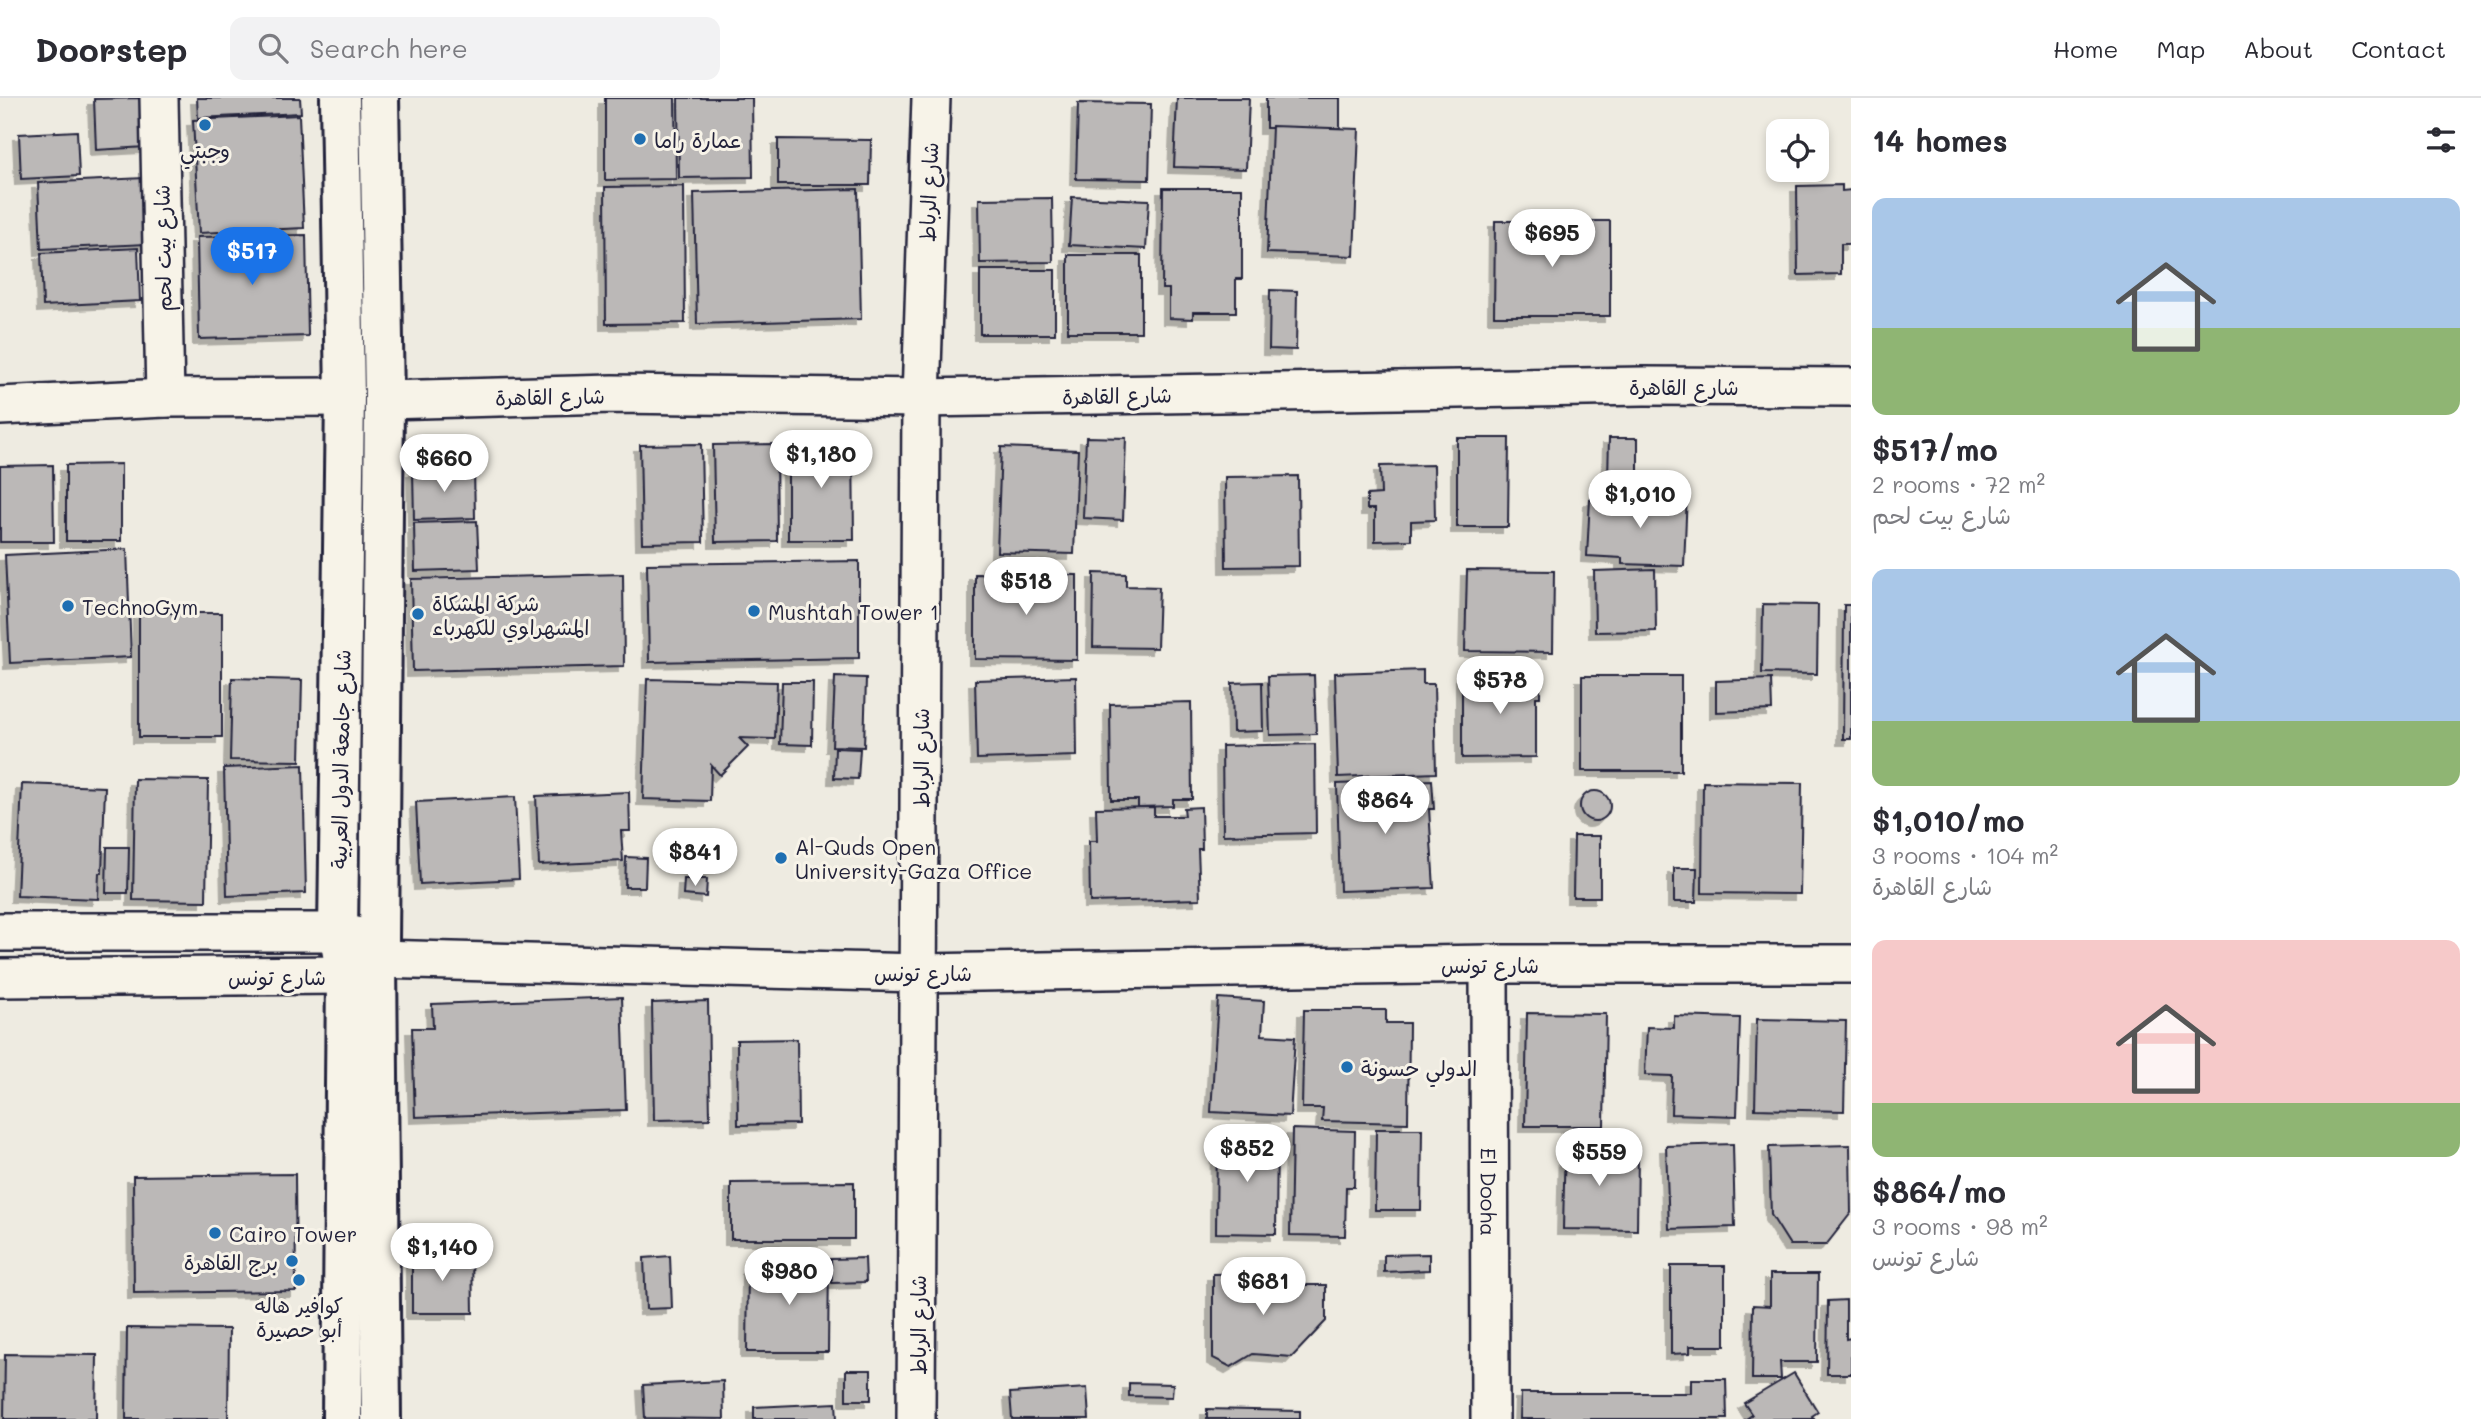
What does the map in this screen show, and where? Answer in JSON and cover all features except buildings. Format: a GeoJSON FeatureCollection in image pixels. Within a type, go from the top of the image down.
{"type":"FeatureCollection","features":[{"type":"Feature","properties":{"kind":"main road","name":"شارع جامعة الدول العربية"},"geometry":{"type":"LineString","coordinates":[[340,98],[345,397],[338,932],[367,958],[381,1419]]}},
{"type":"Feature","properties":{"kind":"main road","name":"شارع جامعة الدول العربية"},"geometry":{"type":"LineString","coordinates":[[342,1419],[367,958],[384,400],[379,98]]}},
{"type":"Feature","properties":{"kind":"street","name":"شارع بيت لحم"},"geometry":{"type":"LineString","coordinates":[[159,98],[165,398]]}},
{"type":"Feature","properties":{"kind":"street","name":"شارع الرباط"},"geometry":{"type":"LineString","coordinates":[[916,1419],[921,398],[931,98]]}},
{"type":"Feature","properties":{"kind":"street","name":"شارع القاهرة"},"geometry":{"type":"LineString","coordinates":[[384,400],[612,394],[921,398],[1644,386],[1851,387]]}},
{"type":"Feature","properties":{"kind":"street"},"geometry":{"type":"LineString","coordinates":[[0,406],[165,398],[345,397]]}},
{"type":"Feature","properties":{"kind":"street","name":"شارع تونس"},"geometry":{"type":"LineString","coordinates":[[0,932],[338,932]]}},
{"type":"Feature","properties":{"kind":"street","name":"شارع تونس"},"geometry":{"type":"LineString","coordinates":[[0,978],[367,958],[920,973],[1489,964],[1851,964]]}},
{"type":"Feature","properties":{"kind":"street","name":"El Dooha"},"geometry":{"type":"LineString","coordinates":[[1489,964],[1490,1419]]}},
{"type":"Feature","properties":{"kind":"place","name":"وجبتي"},"geometry":{"type":"Point","coordinates":[205,125]}},
{"type":"Feature","properties":{"kind":"place","name":"عمارة راما"},"geometry":{"type":"Point","coordinates":[640,139]}},
{"type":"Feature","properties":{"kind":"place","name":"TechnoGym"},"geometry":{"type":"Point","coordinates":[68,606]}},
{"type":"Feature","properties":{"kind":"place","name":"Mushtah Tower 1"},"geometry":{"type":"Point","coordinates":[754,611]}},
{"type":"Feature","properties":{"kind":"place","name":"شركة المشكاة المشهراوي للكهرباء"},"geometry":{"type":"Point","coordinates":[418,614]}},
{"type":"Feature","properties":{"kind":"place","name":"Al-Quds Open University-Gaza Office"},"geometry":{"type":"Point","coordinates":[781,858]}},
{"type":"Feature","properties":{"kind":"place","name":"الدولي حسونة"},"geometry":{"type":"Point","coordinates":[1347,1067]}},
{"type":"Feature","properties":{"kind":"place","name":"Cairo Tower"},"geometry":{"type":"Point","coordinates":[215,1233]}},
{"type":"Feature","properties":{"kind":"place","name":"برج القاهرة"},"geometry":{"type":"Point","coordinates":[292,1261]}},
{"type":"Feature","properties":{"kind":"place","name":"كوافير هاله أبو حصيرة"},"geometry":{"type":"Point","coordinates":[299,1280]}}]}
